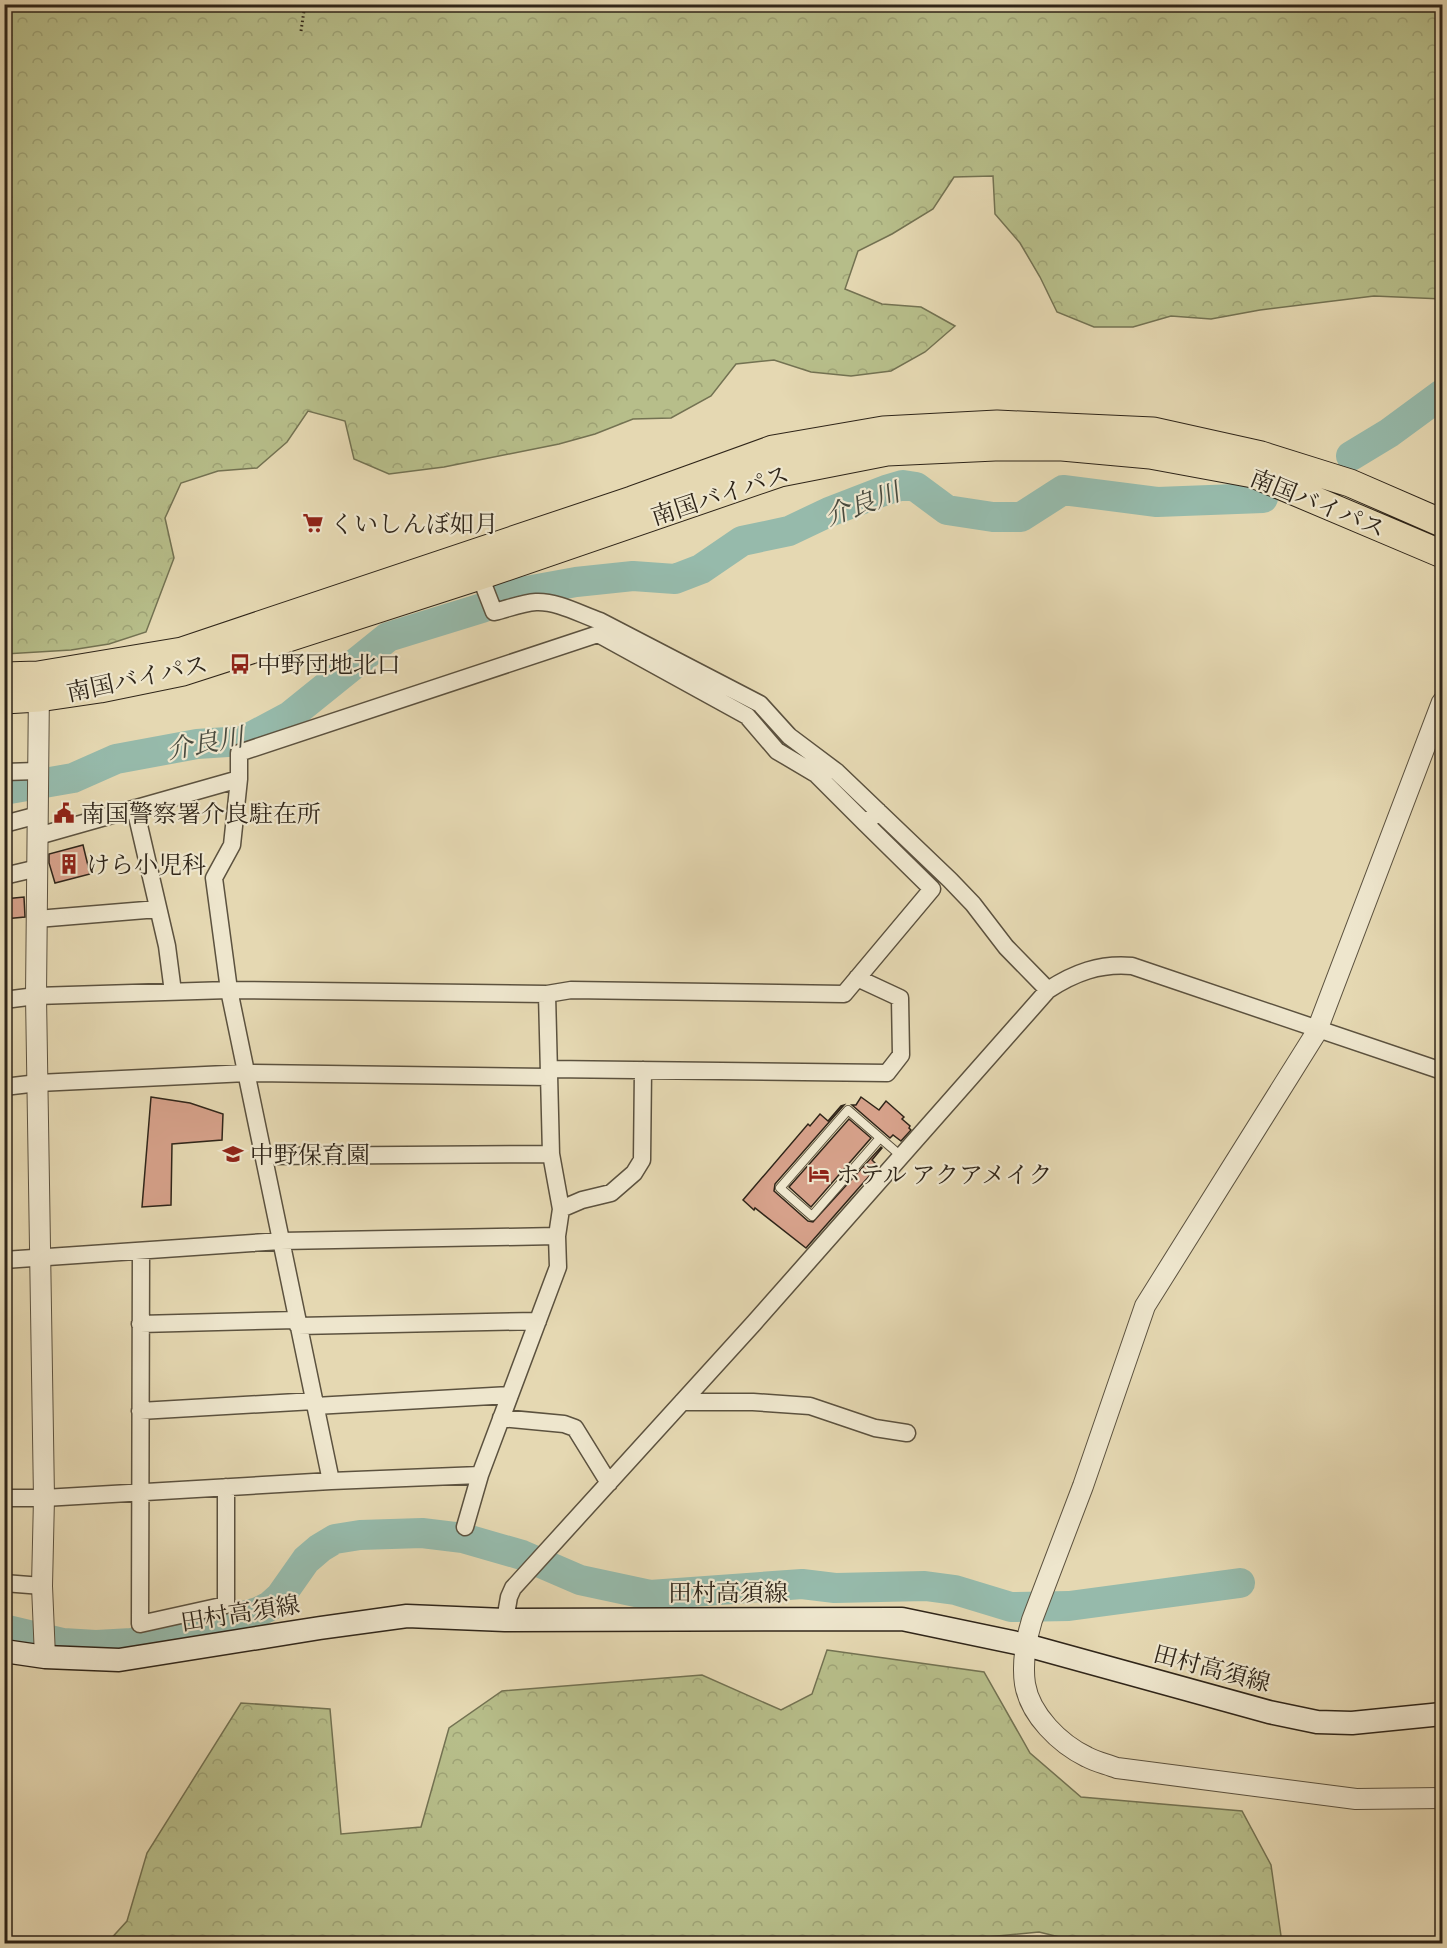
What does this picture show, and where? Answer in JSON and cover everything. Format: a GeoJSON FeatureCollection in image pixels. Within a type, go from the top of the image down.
{"type":"FeatureCollection","features":[{"type":"Feature","properties":{"kind":"highway","name":"南国バイパス"},"geometry":{"type":"LineString","coordinates":[[4,700],[39,687],[182,651],[621,504],[773,449],[883,430],[997,424],[1153,431],[1261,455],[1328,476],[1350,483],[1443,523]]}},
{"type":"Feature","properties":{"kind":"highway","name":"南国バイパス"},"geometry":{"type":"LineString","coordinates":[[4,676],[39,687],[100,689],[183,672],[480,576],[780,473],[887,452],[995,447],[1062,447],[1150,455],[1253,474],[1443,555]]}},
{"type":"Feature","properties":{"kind":"main road","name":"田村高須線"},"geometry":{"type":"LineString","coordinates":[[4,1651],[44,1646],[119,1660],[407,1616],[505,1620],[902,1619],[1026,1645],[1269,1712],[1317,1722],[1352,1723],[1443,1714]]}},
{"type":"Feature","properties":{"kind":"street"},"geometry":{"type":"LineString","coordinates":[[480,576],[494,612],[533,602],[547,603],[572,610],[600,621],[760,704],[789,736],[837,772],[966,896],[1006,947],[1048,990]]}},
{"type":"Feature","properties":{"kind":"street"},"geometry":{"type":"LineString","coordinates":[[4,1000],[36,996],[229,990],[547,994],[571,990],[844,994],[932,889],[816,774],[777,751],[747,716],[598,634],[239,753],[239,779],[232,845],[214,878],[229,990],[331,1481]]}},
{"type":"Feature","properties":{"kind":"street"},"geometry":{"type":"LineString","coordinates":[[39,687],[36,996],[44,1498],[42,1586],[44,1646]]}},
{"type":"Feature","properties":{"kind":"street"},"geometry":{"type":"LineString","coordinates":[[1443,702],[1317,1029],[1145,1306],[1083,1486],[1032,1620],[1026,1645],[1025,1684],[1038,1716],[1067,1745],[1087,1757],[1118,1768],[1356,1799],[1443,1798]]}},
{"type":"Feature","properties":{"kind":"street"},"geometry":{"type":"LineString","coordinates":[[4,772],[38,790]]}},
{"type":"Feature","properties":{"kind":"street"},"geometry":{"type":"LineString","coordinates":[[38,836],[239,779]]}},
{"type":"Feature","properties":{"kind":"street"},"geometry":{"type":"LineString","coordinates":[[4,824],[38,790]]}},
{"type":"Feature","properties":{"kind":"street"},"geometry":{"type":"LineString","coordinates":[[135,808],[167,946],[173,992]]}},
{"type":"Feature","properties":{"kind":"street"},"geometry":{"type":"LineString","coordinates":[[866,824],[878,811]]}},
{"type":"Feature","properties":{"kind":"street"},"geometry":{"type":"LineString","coordinates":[[4,876],[38,867]]}},
{"type":"Feature","properties":{"kind":"street"},"geometry":{"type":"LineString","coordinates":[[37,919],[158,909]]}},
{"type":"Feature","properties":{"kind":"street"},"geometry":{"type":"LineString","coordinates":[[505,1620],[510,1593],[537,1561],[682,1402],[1048,990],[1074,975],[1095,968],[1113,964],[1132,966],[1443,1071]]}},
{"type":"Feature","properties":{"kind":"street"},"geometry":{"type":"LineString","coordinates":[[4,1087],[38,1083],[247,1073],[549,1073],[643,1070],[887,1073],[901,1055],[900,998],[857,978]]}},
{"type":"Feature","properties":{"kind":"street"},"geometry":{"type":"LineString","coordinates":[[465,1527],[480,1475],[558,1267],[557,1236],[561,1209],[551,1154],[547,994]]}},
{"type":"Feature","properties":{"kind":"street"},"geometry":{"type":"LineString","coordinates":[[561,1209],[611,1192],[634,1173],[642,1160],[643,1070]]}},
{"type":"Feature","properties":{"kind":"street"},"geometry":{"type":"LineString","coordinates":[[263,1156],[551,1154]]}},
{"type":"Feature","properties":{"kind":"street"},"geometry":{"type":"LineString","coordinates":[[4,1260],[281,1241],[557,1236]]}},
{"type":"Feature","properties":{"kind":"street"},"geometry":{"type":"LineString","coordinates":[[141,1251],[140,1624],[226,1605],[226,1487]]}},
{"type":"Feature","properties":{"kind":"street"},"geometry":{"type":"LineString","coordinates":[[140,1324],[538,1321]]}},
{"type":"Feature","properties":{"kind":"street"},"geometry":{"type":"LineString","coordinates":[[140,1411],[510,1395]]}},
{"type":"Feature","properties":{"kind":"street"},"geometry":{"type":"LineString","coordinates":[[682,1402],[753,1402],[810,1406],[875,1428],[907,1433]]}},
{"type":"Feature","properties":{"kind":"street"},"geometry":{"type":"LineString","coordinates":[[501,1418],[564,1424],[575,1428],[609,1483]]}},
{"type":"Feature","properties":{"kind":"street"},"geometry":{"type":"LineString","coordinates":[[4,1498],[44,1498],[331,1481],[480,1475]]}},
{"type":"Feature","properties":{"kind":"street"},"geometry":{"type":"LineString","coordinates":[[4,1583],[42,1586]]}},
{"type":"Feature","properties":{"kind":"lane"},"geometry":{"type":"LineString","coordinates":[[880,1137],[812,1216],[780,1188],[848,1110],[880,1137],[901,1155]]}},
{"type":"Feature","properties":{"kind":"path"},"geometry":{"type":"LineString","coordinates":[[301,31],[305,4]]}},
{"type":"Feature","properties":{"kind":"green space"},"geometry":{"type":"Polygon","coordinates":[[[5,4],[1442,5],[1442,299],[1374,296],[1260,310],[1211,319],[1171,316],[1133,327],[1094,327],[1057,312],[1020,243],[995,214],[993,176],[954,177],[933,209],[858,251],[845,289],[882,304],[921,307],[955,326],[925,352],[891,371],[851,376],[811,372],[774,360],[736,364],[711,396],[671,418],[633,419],[595,434],[559,444],[444,467],[389,474],[354,459],[345,421],[308,411],[287,442],[257,468],[218,471],[181,483],[165,518],[174,558],[146,632],[109,644],[71,650],[5,654],[5,4]]]}},
{"type":"Feature","properties":{"kind":"green space"},"geometry":{"type":"Polygon","coordinates":[[[827,1650],[984,1672],[1030,1753],[1081,1797],[1242,1811],[1271,1865],[1282,1943],[1088,1944],[1039,1932],[915,1944],[107,1943],[127,1921],[147,1853],[241,1703],[330,1709],[341,1834],[421,1827],[449,1728],[502,1691],[702,1675],[781,1710],[812,1694],[827,1650]]]}},
{"type":"Feature","properties":{"kind":"building","name":"けら小児科"},"geometry":{"type":"Polygon","coordinates":[[[83,845],[90,874],[55,883],[49,863],[49,854],[83,845]]]}},
{"type":"Feature","properties":{"kind":"building"},"geometry":{"type":"Polygon","coordinates":[[[24,897],[25,917],[4,919],[4,899],[24,897]]]}},
{"type":"Feature","properties":{"kind":"building","name":"中野保育園"},"geometry":{"type":"Polygon","coordinates":[[[151,1097],[190,1103],[223,1114],[222,1140],[172,1144],[171,1205],[142,1207],[151,1097]]]}},
{"type":"Feature","properties":{"kind":"building"},"geometry":{"type":"Polygon","coordinates":[[[861,1097],[879,1110],[886,1101],[904,1117],[902,1119],[911,1130],[901,1141],[893,1135],[890,1138],[852,1105],[856,1105],[861,1097]]]}},
{"type":"Feature","properties":{"kind":"building"},"geometry":{"type":"Polygon","coordinates":[[[844,1105],[775,1184],[774,1191],[808,1221],[813,1222],[881,1147],[872,1160],[878,1166],[806,1248],[743,1200],[808,1124],[810,1126],[820,1114],[828,1121],[844,1105]]]}},
{"type":"Feature","properties":{"kind":"building"},"geometry":{"type":"Polygon","coordinates":[[[849,1119],[871,1138],[811,1207],[789,1187],[849,1119]]]}},
{"type":"Feature","properties":{"kind":"waterway","name":"介良川"},"geometry":{"type":"LineString","coordinates":[[1351,456],[1389,433],[1442,394]]}},
{"type":"Feature","properties":{"kind":"waterway","name":"介良川"},"geometry":{"type":"LineString","coordinates":[[497,601],[521,592],[576,582],[633,576],[675,579],[701,569],[742,541],[789,531],[829,512],[903,485],[916,487],[947,510],[993,517],[1021,517],[1063,490],[1157,502],[1263,498]]}},
{"type":"Feature","properties":{"kind":"waterway","name":"介良川"},"geometry":{"type":"LineString","coordinates":[[4,790],[73,778],[116,759],[197,744],[243,741],[290,716],[388,637],[482,608]]}},
{"type":"Feature","properties":{"kind":"waterway"},"geometry":{"type":"LineString","coordinates":[[4,1629],[63,1643],[96,1645],[132,1643],[193,1630],[258,1612],[270,1606],[280,1597],[306,1560],[320,1548],[335,1539],[360,1535],[422,1533],[463,1538],[522,1555],[580,1580],[650,1595],[802,1584],[835,1588],[925,1586],[955,1590],[1011,1607],[1069,1606],[1240,1583]]}},
{"type":"Feature","properties":{"kind":"place","name":"くいしんぼ如月"},"geometry":{"type":"Point","coordinates":[313,523]}},
{"type":"Feature","properties":{"kind":"place","name":"中野団地北口"},"geometry":{"type":"Point","coordinates":[240,664]}},
{"type":"Feature","properties":{"kind":"place","name":"南国警察署介良駐在所"},"geometry":{"type":"Point","coordinates":[64,813]}},
{"type":"Feature","properties":{"kind":"place","name":"けら小児科"},"geometry":{"type":"Point","coordinates":[69,864]}},
{"type":"Feature","properties":{"kind":"place","name":"中野保育園"},"geometry":{"type":"Point","coordinates":[233,1154]}},
{"type":"Feature","properties":{"kind":"place","name":"ホテル アクアメイク"},"geometry":{"type":"Point","coordinates":[819,1174]}}]}
